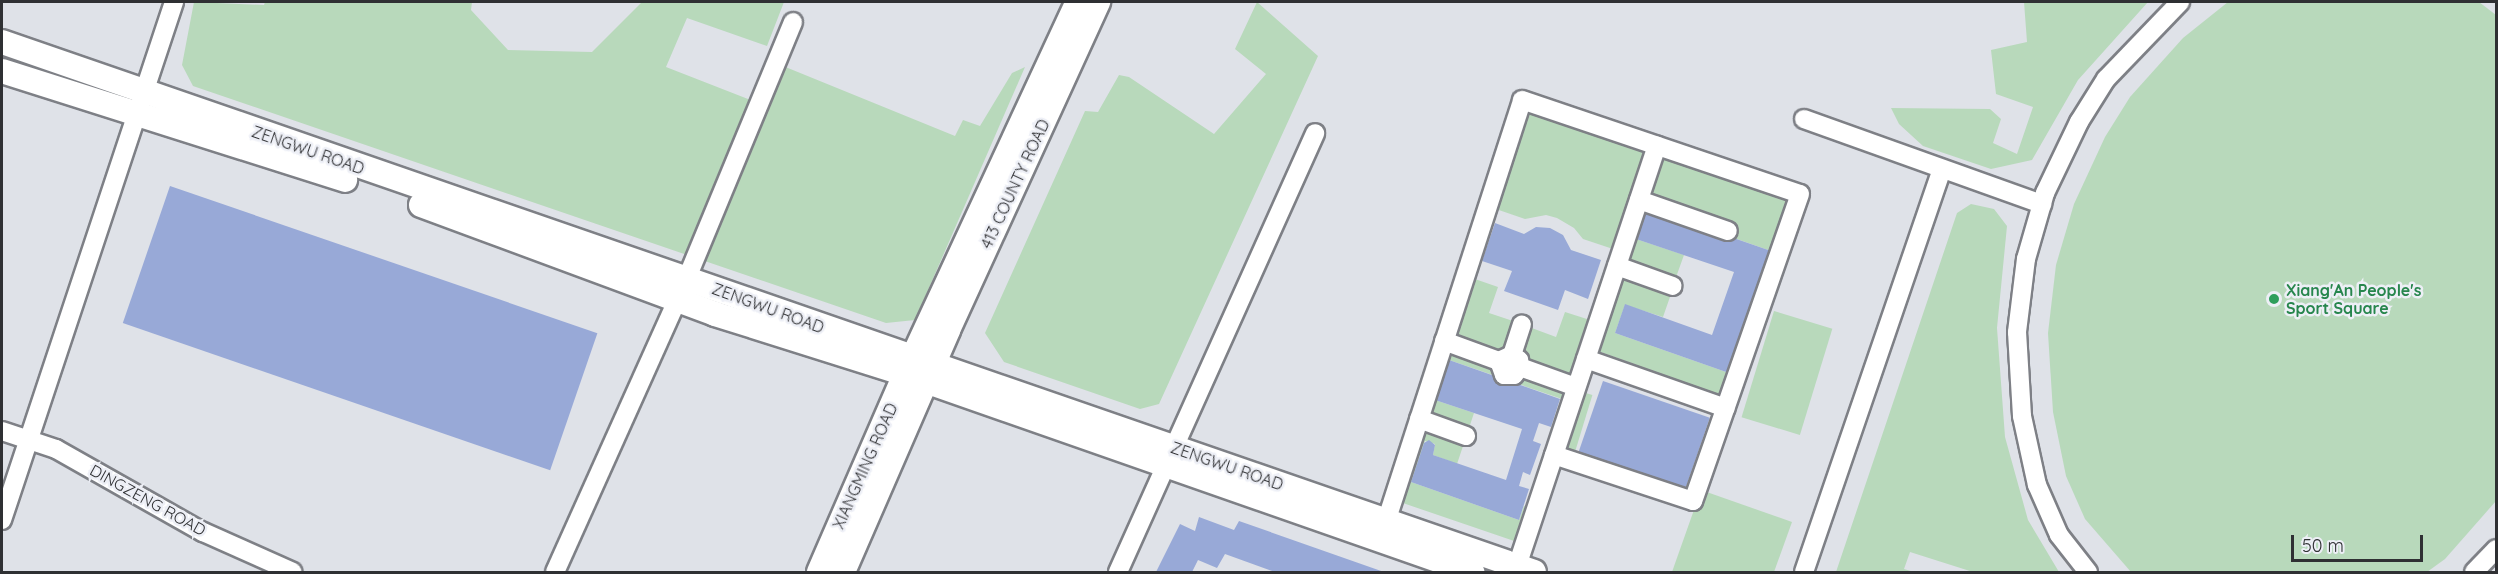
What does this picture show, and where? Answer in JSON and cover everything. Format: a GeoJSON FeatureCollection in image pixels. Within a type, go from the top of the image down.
{"type":"FeatureCollection","features":[{"type":"Feature","properties":{"kind":"street"},"geometry":{"type":"LineString","coordinates":[[2,520],[25,439],[174,2]]}},
{"type":"Feature","properties":{"kind":"street","name":"413 COUNTY ROAD"},"geometry":{"type":"LineString","coordinates":[[919,371],[1077,2]]}},
{"type":"Feature","properties":{"kind":"street","name":"413 COUNTY ROAD"},"geometry":{"type":"LineString","coordinates":[[919,371],[1098,2]]}},
{"type":"Feature","properties":{"kind":"street"},"geometry":{"type":"LineString","coordinates":[[2088,573],[2059,535],[2037,485],[2022,416],[2017,332],[2026,259],[2042,204],[2079,122],[2106,79],[2180,2]]}},
{"type":"Feature","properties":{"kind":"street"},"geometry":{"type":"LineString","coordinates":[[555,573],[682,289],[793,22]]}},
{"type":"Feature","properties":{"kind":"street","name":"ZENGWU ROAD"},"geometry":{"type":"LineString","coordinates":[[2,42],[139,102],[398,196],[682,289],[1169,457],[1472,573]]}},
{"type":"Feature","properties":{"kind":"street","name":"ZENGWU ROAD"},"geometry":{"type":"LineString","coordinates":[[2,71],[139,102]]}},
{"type":"Feature","properties":{"kind":"street"},"geometry":{"type":"LineString","coordinates":[[1386,522],[1522,100],[1800,194],[1693,501],[1554,455]]}},
{"type":"Feature","properties":{"kind":"street"},"geometry":{"type":"LineString","coordinates":[[1804,118],[2042,204]]}},
{"type":"Feature","properties":{"kind":"street"},"geometry":{"type":"LineString","coordinates":[[1118,573],[1315,133]]}},
{"type":"Feature","properties":{"kind":"street"},"geometry":{"type":"LineString","coordinates":[[1526,570],[1554,455],[1657,146]]}},
{"type":"Feature","properties":{"kind":"street"},"geometry":{"type":"LineString","coordinates":[[1804,573],[1942,169]]}},
{"type":"Feature","properties":{"kind":"street"},"geometry":{"type":"LineString","coordinates":[[1639,200],[1728,231]]}},
{"type":"Feature","properties":{"kind":"street"},"geometry":{"type":"LineString","coordinates":[[1617,266],[1673,286]]}},
{"type":"Feature","properties":{"kind":"street"},"geometry":{"type":"LineString","coordinates":[[1510,361],[1522,324]]}},
{"type":"Feature","properties":{"kind":"street"},"geometry":{"type":"LineString","coordinates":[[1444,340],[1510,361],[1576,387]]}},
{"type":"Feature","properties":{"kind":"street"},"geometry":{"type":"LineString","coordinates":[[1586,359],[1726,408]]}},
{"type":"Feature","properties":{"kind":"street","name":"XIANGMING ROAD"},"geometry":{"type":"LineString","coordinates":[[819,573],[919,371]]}},
{"type":"Feature","properties":{"kind":"street","name":"XIANGMING ROAD"},"geometry":{"type":"LineString","coordinates":[[843,573],[919,371]]}},
{"type":"Feature","properties":{"kind":"street"},"geometry":{"type":"LineString","coordinates":[[1419,419],[1466,436]]}},
{"type":"Feature","properties":{"kind":"street","name":"DINGZENG ROAD"},"geometry":{"type":"LineString","coordinates":[[2,431],[56,449],[203,532],[293,573]]}},
{"type":"Feature","properties":{"kind":"street","name":"ZENGWU ROAD"},"geometry":{"type":"LineString","coordinates":[[1169,457],[1386,522],[1526,570]]}},
{"type":"Feature","properties":{"kind":"street"},"geometry":{"type":"LineString","coordinates":[[2474,573],[2496,549]]}},
{"type":"Feature","properties":{"kind":"green space"},"geometry":{"type":"Polygon","coordinates":[[[194,2],[264,5],[265,2],[472,2],[471,10],[508,50],[592,52],[642,2],[784,2],[767,46],[687,18],[666,67],[766,106],[783,66],[955,136],[963,120],[980,126],[1012,73],[1025,67],[915,320],[886,323],[193,86],[182,65],[194,2]]]}},
{"type":"Feature","properties":{"kind":"green space"},"geometry":{"type":"Polygon","coordinates":[[[1257,2],[1318,56],[1159,404],[1140,409],[1004,362],[985,333],[1085,111],[1098,112],[1119,75],[1129,77],[1214,134],[1266,74],[1235,49],[1257,2]]]}},
{"type":"Feature","properties":{"kind":"green space"},"geometry":{"type":"Polygon","coordinates":[[[2024,2],[2148,2],[2078,80],[2032,160],[1991,169],[1923,146],[1899,124],[1891,108],[1990,109],[2001,119],[1993,143],[2017,154],[2033,107],[1996,94],[1991,50],[2027,42],[2024,2]]]}},
{"type":"Feature","properties":{"kind":"green space","name":"Xiang'An People's Sport Square"},"geometry":{"type":"Polygon","coordinates":[[[2228,2],[2479,2],[2496,15],[2496,501],[2445,559],[2427,572],[2131,572],[2085,519],[2066,476],[2053,412],[2048,333],[2056,265],[2074,204],[2105,137],[2130,97],[2183,38],[2228,2]]]}},
{"type":"Feature","properties":{"kind":"green space"},"geometry":{"type":"Polygon","coordinates":[[[1537,112],[1635,143],[1642,151],[1644,159],[1616,250],[1583,239],[1574,228],[1557,218],[1546,215],[1525,219],[1493,208],[1527,114],[1537,112]]]}},
{"type":"Feature","properties":{"kind":"green space"},"geometry":{"type":"Polygon","coordinates":[[[1673,156],[1787,199],[1791,211],[1725,397],[1595,350],[1618,275],[1671,294],[1663,317],[1625,305],[1615,333],[1729,373],[1771,251],[1734,238],[1737,229],[1646,198],[1657,165],[1664,158],[1673,156]]]}},
{"type":"Feature","properties":{"kind":"green space"},"geometry":{"type":"Polygon","coordinates":[[[1971,204],[1994,209],[2007,226],[1997,328],[2005,437],[2028,520],[2059,572],[1973,572],[1910,552],[1904,569],[1914,572],[1836,572],[1957,213],[1971,204]]]}},
{"type":"Feature","properties":{"kind":"green space"},"geometry":{"type":"Polygon","coordinates":[[[1643,207],[1647,208],[1636,239],[1684,255],[1675,280],[1624,262],[1643,207]]]}},
{"type":"Feature","properties":{"kind":"green space"},"geometry":{"type":"Polygon","coordinates":[[[1472,278],[1498,287],[1489,313],[1516,322],[1507,348],[1495,353],[1457,338],[1454,330],[1472,278]]]}},
{"type":"Feature","properties":{"kind":"green space"},"geometry":{"type":"Polygon","coordinates":[[[1774,311],[1832,329],[1800,435],[1742,417],[1774,311]]]}},
{"type":"Feature","properties":{"kind":"green space"},"geometry":{"type":"Polygon","coordinates":[[[1565,312],[1590,320],[1572,372],[1565,374],[1524,362],[1520,351],[1529,327],[1556,337],[1565,312]]]}},
{"type":"Feature","properties":{"kind":"green space"},"geometry":{"type":"Polygon","coordinates":[[[1450,350],[1564,390],[1562,399],[1449,360],[1435,400],[1474,413],[1468,431],[1424,416],[1450,350]]]}},
{"type":"Feature","properties":{"kind":"green space"},"geometry":{"type":"Polygon","coordinates":[[[1579,391],[1592,395],[1573,457],[1560,453],[1579,391]]]}},
{"type":"Feature","properties":{"kind":"green space"},"geometry":{"type":"Polygon","coordinates":[[[1421,425],[1465,440],[1457,464],[1433,455],[1435,444],[1425,441],[1411,482],[1519,520],[1524,506],[1531,509],[1520,543],[1397,501],[1421,425]]]}},
{"type":"Feature","properties":{"kind":"green space"},"geometry":{"type":"Polygon","coordinates":[[[1701,490],[1792,522],[1774,572],[1672,572],[1701,490]]]}},
{"type":"Feature","properties":{"kind":"building"},"geometry":{"type":"Polygon","coordinates":[[[170,186],[597,333],[550,470],[123,323],[170,186]]]}},
{"type":"Feature","properties":{"kind":"building"},"geometry":{"type":"Polygon","coordinates":[[[1647,208],[1771,251],[1729,373],[1615,333],[1625,304],[1712,335],[1734,272],[1636,239],[1647,208]]]}},
{"type":"Feature","properties":{"kind":"building"},"geometry":{"type":"Polygon","coordinates":[[[1495,223],[1524,234],[1536,227],[1550,228],[1563,235],[1571,250],[1601,260],[1588,299],[1565,290],[1558,310],[1504,291],[1512,271],[1482,261],[1495,223]]]}},
{"type":"Feature","properties":{"kind":"building"},"geometry":{"type":"Polygon","coordinates":[[[1449,360],[1560,399],[1551,427],[1539,423],[1533,441],[1541,444],[1530,475],[1523,472],[1519,486],[1529,489],[1519,520],[1411,482],[1424,443],[1429,440],[1435,445],[1433,455],[1506,480],[1522,429],[1435,400],[1449,360]]]}},
{"type":"Feature","properties":{"kind":"building"},"geometry":{"type":"Polygon","coordinates":[[[1603,381],[1710,418],[1684,493],[1577,457],[1603,381]]]}},
{"type":"Feature","properties":{"kind":"building"},"geometry":{"type":"Polygon","coordinates":[[[1199,517],[1234,530],[1239,521],[1384,572],[1275,572],[1225,554],[1217,568],[1198,560],[1192,572],[1156,572],[1180,524],[1195,531],[1199,517]]]}},
{"type":"Feature","properties":{"kind":"place","name":"Xiang'An People's Sport Square"},"geometry":{"type":"Point","coordinates":[2274,299]}}]}
